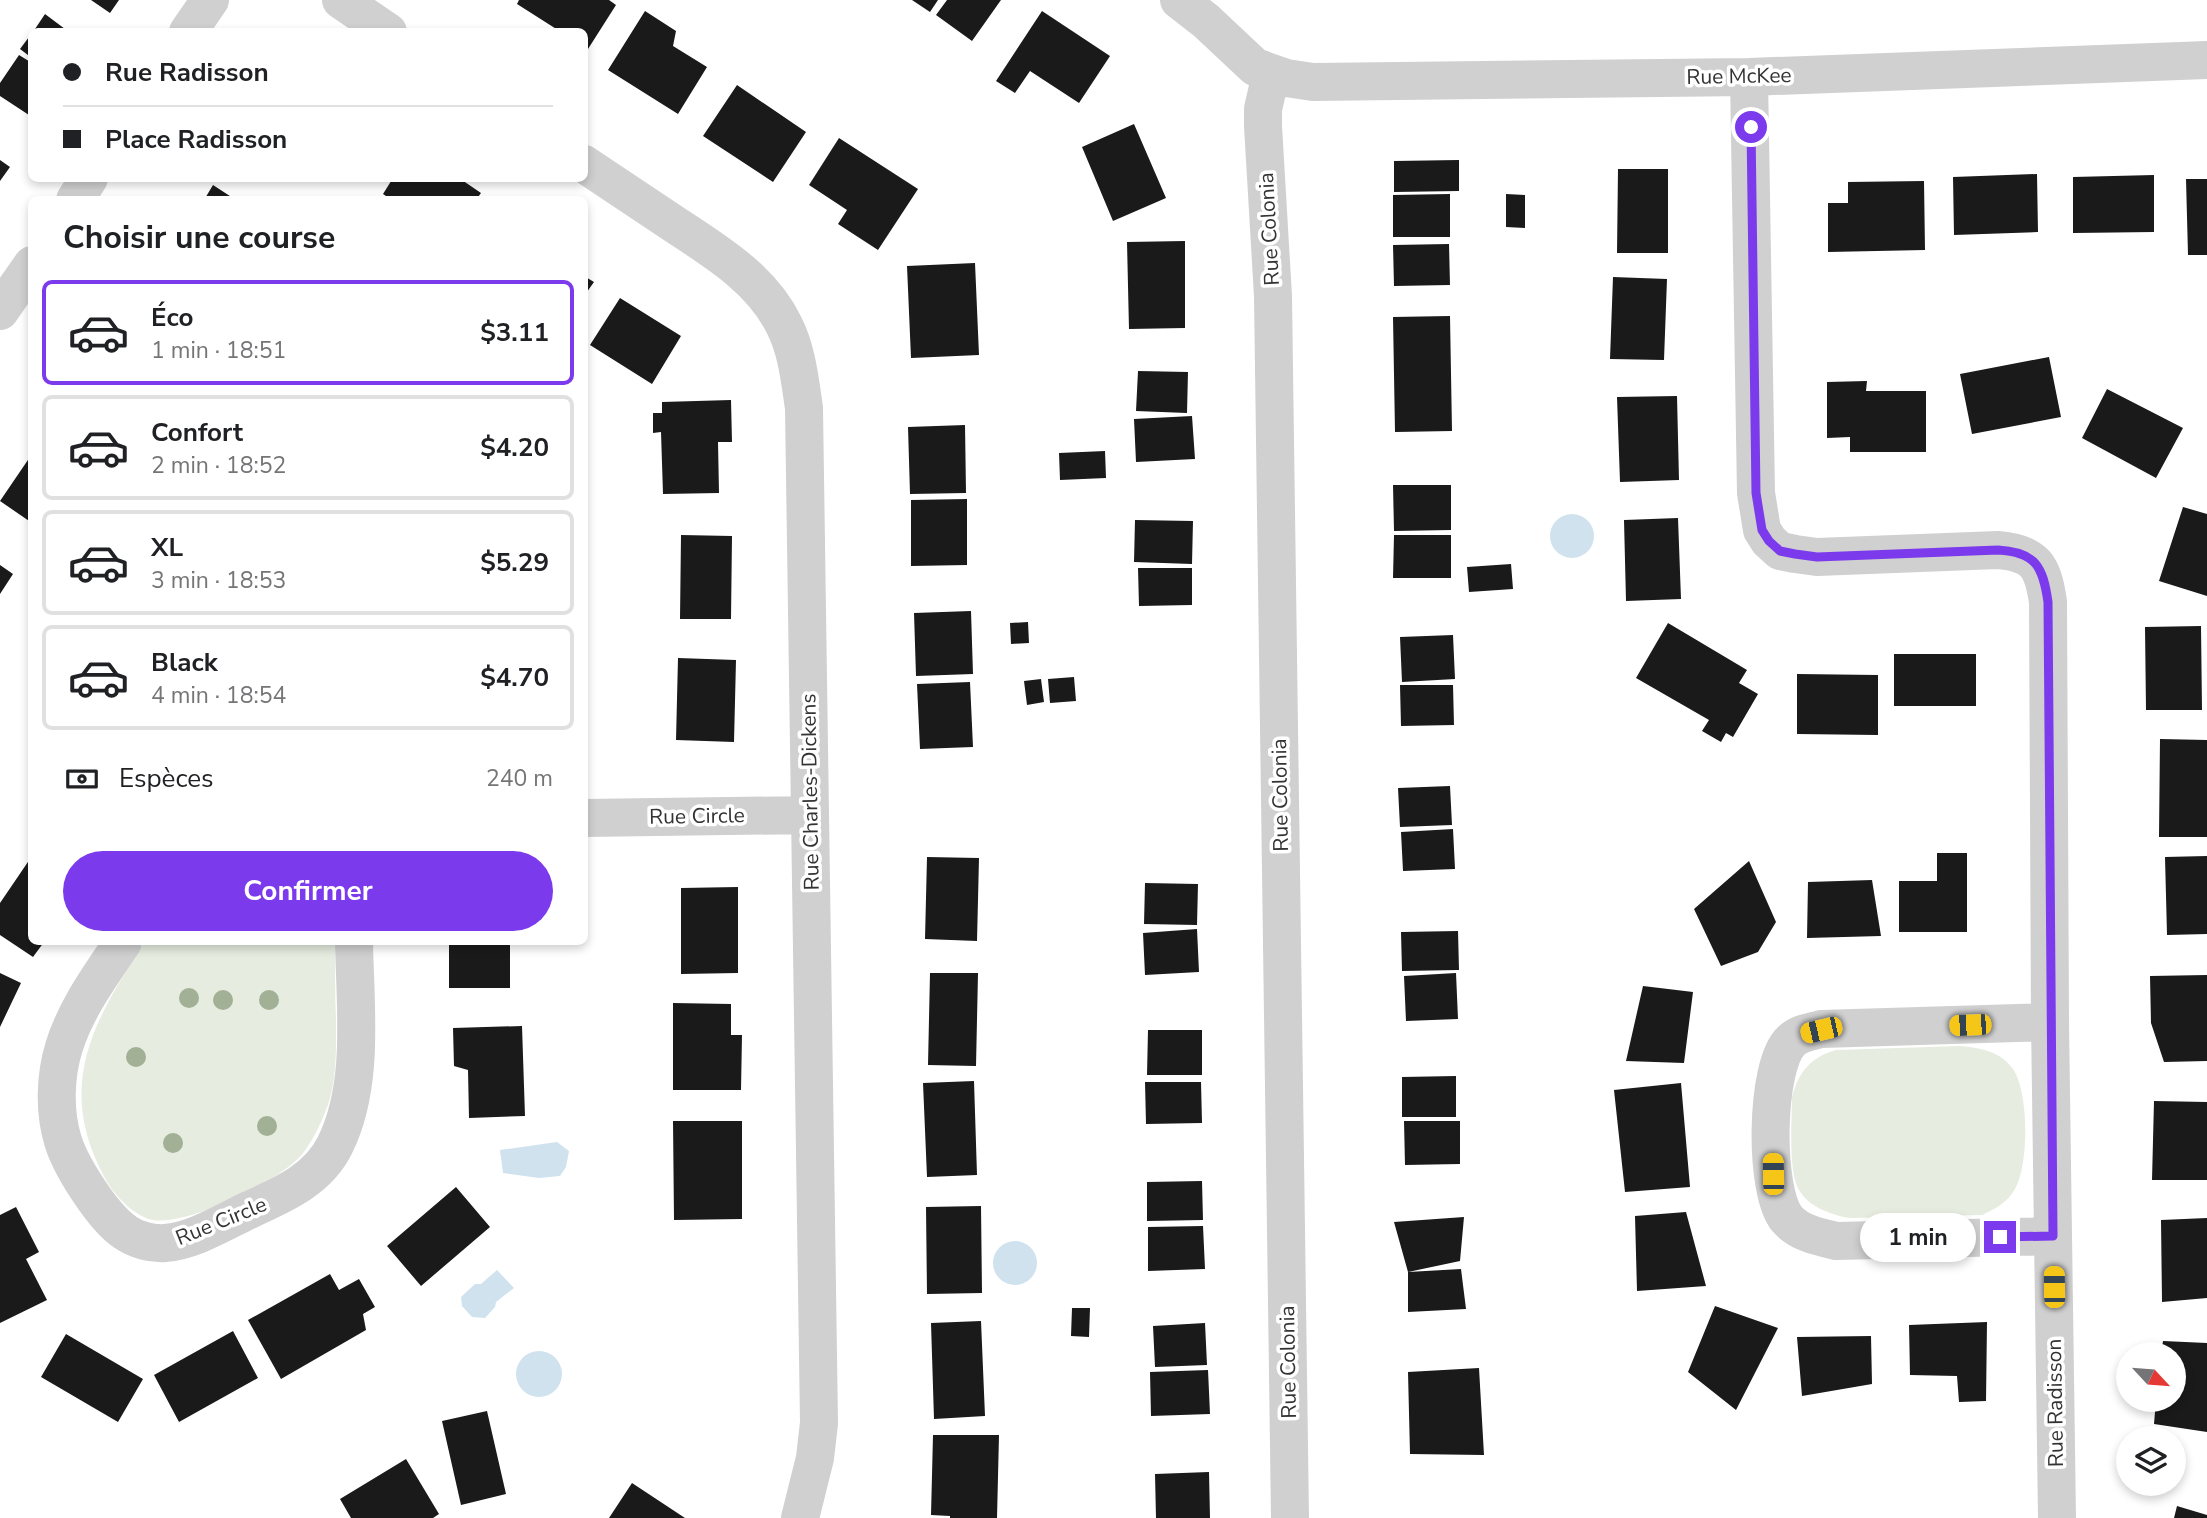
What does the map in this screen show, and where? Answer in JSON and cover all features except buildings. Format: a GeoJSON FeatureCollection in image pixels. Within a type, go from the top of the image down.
{"type":"FeatureCollection","features":[{"type":"Feature","properties":{"kind":"street"},"geometry":{"type":"LineString","coordinates":[[191,28],[209,0]]}},
{"type":"Feature","properties":{"kind":"street"},"geometry":{"type":"LineString","coordinates":[[341,0],[382,28]]}},
{"type":"Feature","properties":{"kind":"street"},"geometry":{"type":"LineString","coordinates":[[1179,0],[1206,21],[1255,67],[1270,74]]}},
{"type":"Feature","properties":{"kind":"street","name":"Rue McKee"},"geometry":{"type":"LineString","coordinates":[[1270,74],[1313,82],[1749,77],[2207,60]]}},
{"type":"Feature","properties":{"kind":"street","name":"Rue Colonia"},"geometry":{"type":"LineString","coordinates":[[1270,74],[1263,109],[1263,126],[1273,296],[1290,1518]]}},
{"type":"Feature","properties":{"kind":"street","name":"Rue Radisson"},"geometry":{"type":"LineString","coordinates":[[1749,77],[1756,493],[1762,530],[1780,551],[1817,557],[2015,551],[2038,565],[2045,579],[2048,602],[2050,1022],[2057,1518]]}},
{"type":"Feature","properties":{"kind":"street","name":"Rue Charles-Dickens"},"geometry":{"type":"LineString","coordinates":[[588,167],[719,254],[746,276],[770,302],[785,326],[797,363],[804,408],[819,1423],[813,1469],[800,1518]]}},
{"type":"Feature","properties":{"kind":"street"},"geometry":{"type":"LineString","coordinates":[[0,311],[28,271]]}},
{"type":"Feature","properties":{"kind":"street","name":"Rue Circle"},"geometry":{"type":"LineString","coordinates":[[588,818],[810,815]]}},
{"type":"Feature","properties":{"kind":"street","name":"Rue Circle"},"geometry":{"type":"LineString","coordinates":[[121,945],[77,1014],[57,1078],[57,1108],[63,1142],[81,1178],[104,1212],[125,1232],[145,1241],[166,1243],[192,1236],[281,1196],[306,1180],[323,1164],[335,1145],[353,1088],[354,945]]}},
{"type":"Feature","properties":{"kind":"street"},"geometry":{"type":"LineString","coordinates":[[2050,1022],[1821,1030],[1800,1034],[1783,1051],[1774,1080],[1771,1102],[1774,1190],[1778,1205],[1787,1219],[1800,1230],[1836,1241],[2053,1236]]}},
{"type":"Feature","properties":{"kind":"shaded area"},"geometry":{"type":"Polygon","coordinates":[[[143,945],[335,945],[336,1042],[331,1094],[311,1141],[293,1163],[234,1199],[211,1209],[169,1220],[153,1220],[139,1215],[115,1193],[106,1180],[91,1146],[83,1115],[82,1085],[86,1056],[96,1028],[143,945]]]}},
{"type":"Feature","properties":{"kind":"shaded area"},"geometry":{"type":"Polygon","coordinates":[[[1960,1046],[1996,1054],[2008,1063],[2018,1080],[2024,1111],[2025,1147],[2020,1178],[2005,1202],[1982,1215],[1850,1218],[1821,1209],[1803,1196],[1793,1171],[1792,1098],[1802,1073],[1813,1061],[1836,1050],[1960,1046]]]}},
{"type":"Feature","properties":{"kind":"water"},"geometry":{"type":"Polygon","coordinates":[[[1572,514],[1587,521],[1594,536],[1587,551],[1572,558],[1557,551],[1550,536],[1557,521],[1572,514]]]}},
{"type":"Feature","properties":{"kind":"water"},"geometry":{"type":"Polygon","coordinates":[[[557,1142],[569,1151],[566,1167],[560,1176],[539,1178],[503,1173],[500,1150],[557,1142]]]}},
{"type":"Feature","properties":{"kind":"water"},"geometry":{"type":"Polygon","coordinates":[[[1015,1241],[1030,1248],[1037,1263],[1030,1278],[1015,1285],[1000,1278],[993,1263],[1000,1248],[1015,1241]]]}},
{"type":"Feature","properties":{"kind":"water"},"geometry":{"type":"Polygon","coordinates":[[[497,1270],[514,1288],[496,1302],[485,1318],[472,1317],[462,1306],[461,1297],[497,1270]]]}},
{"type":"Feature","properties":{"kind":"water"},"geometry":{"type":"Polygon","coordinates":[[[539,1351],[555,1358],[562,1374],[555,1390],[539,1397],[523,1390],[516,1374],[523,1358],[539,1351]]]}},
{"type":"Feature","properties":{"kind":"route"},"geometry":{"type":"LineString","coordinates":[[1751,127],[1756,493],[1762,530],[1769,541],[1780,551],[1817,557],[2015,551],[2038,565],[2045,579],[2048,602],[2053,1236],[2000,1237]]}}]}
